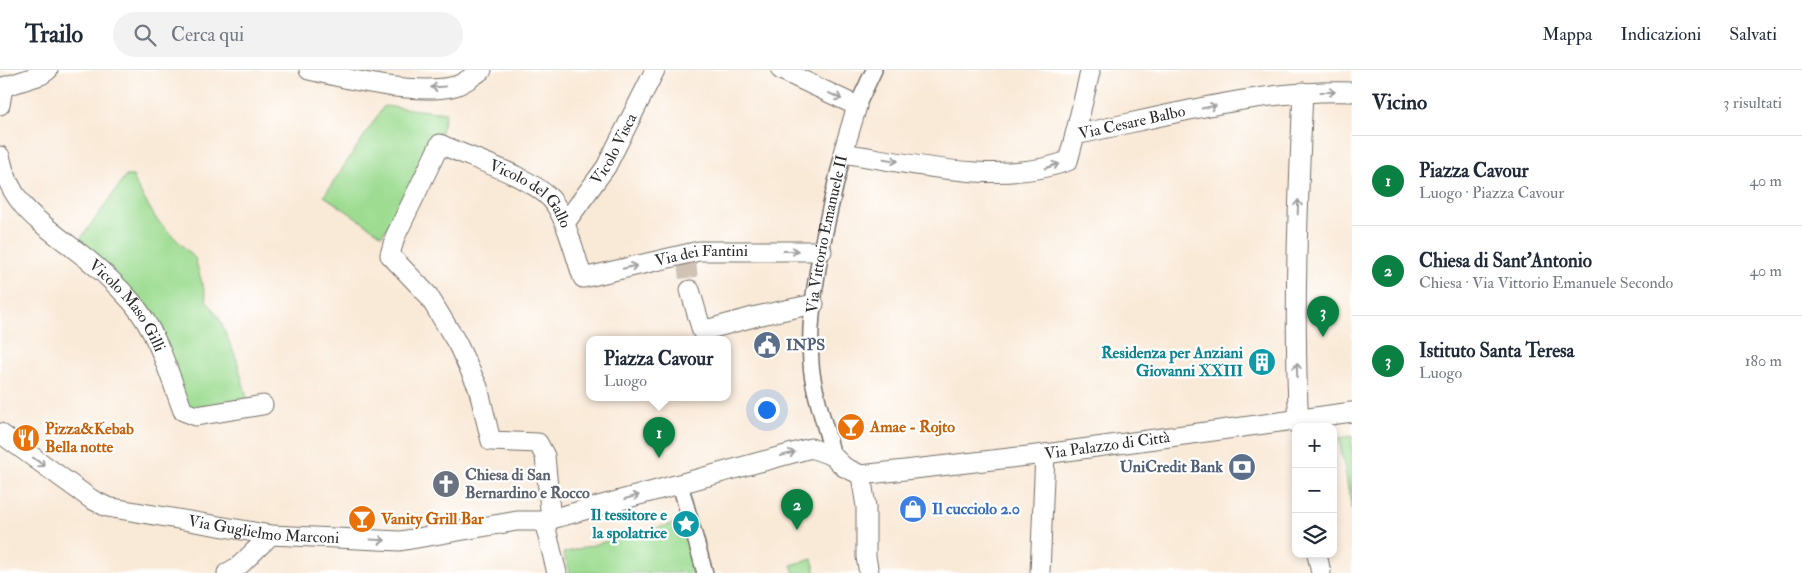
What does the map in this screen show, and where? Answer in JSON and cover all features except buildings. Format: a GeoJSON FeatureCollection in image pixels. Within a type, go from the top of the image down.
{"type":"FeatureCollection","features":[{"type":"Feature","properties":{"kind":"street"},"geometry":{"type":"LineString","coordinates":[[1,93],[48,70]]}},
{"type":"Feature","properties":{"kind":"street"},"geometry":{"type":"LineString","coordinates":[[309,70],[352,80],[417,88],[456,86],[482,70]]}},
{"type":"Feature","properties":{"kind":"street","name":"Vicolo Visca"},"geometry":{"type":"LineString","coordinates":[[565,223],[606,167],[655,70]]}},
{"type":"Feature","properties":{"kind":"street"},"geometry":{"type":"LineString","coordinates":[[781,70],[857,106]]}},
{"type":"Feature","properties":{"kind":"street","name":"Via Vittorio Emanuele II"},"geometry":{"type":"LineString","coordinates":[[833,456],[811,364],[814,304],[822,251],[843,153],[857,106],[874,70]]}},
{"type":"Feature","properties":{"kind":"street"},"geometry":{"type":"LineString","coordinates":[[1075,135],[1092,71]]}},
{"type":"Feature","properties":{"kind":"street"},"geometry":{"type":"LineString","coordinates":[[1299,423],[1295,280],[1303,92]]}},
{"type":"Feature","properties":{"kind":"street","name":"Via Cesare Balbo"},"geometry":{"type":"LineString","coordinates":[[843,153],[935,167],[1013,173],[1046,169],[1068,161],[1075,135],[1234,102],[1303,92],[1352,92]]}},
{"type":"Feature","properties":{"kind":"street","name":"Vicolo del Gallo"},"geometry":{"type":"LineString","coordinates":[[547,520],[545,456],[538,443],[491,441],[478,387],[457,343],[428,295],[390,255],[394,237],[440,144],[525,180],[552,200],[565,223],[583,278]]}},
{"type":"Feature","properties":{"kind":"street","name":"Vicolo Maso Gilli"},"geometry":{"type":"LineString","coordinates":[[0,156],[15,197],[37,222],[75,249],[131,302],[154,334],[183,411],[196,416],[263,405]]}},
{"type":"Feature","properties":{"kind":"street","name":"Via dei Fantini"},"geometry":{"type":"LineString","coordinates":[[583,278],[686,256],[699,251],[822,251]]}},
{"type":"Feature","properties":{"kind":"street"},"geometry":{"type":"LineString","coordinates":[[690,290],[702,331],[757,316],[814,304]]}},
{"type":"Feature","properties":{"kind":"street","name":"Via Palazzo di Città"},"geometry":{"type":"LineString","coordinates":[[1299,423],[1352,412]]}},
{"type":"Feature","properties":{"kind":"street","name":"Via Palazzo di Città"},"geometry":{"type":"LineString","coordinates":[[861,475],[1292,424]]}},
{"type":"Feature","properties":{"kind":"street","name":"Via Guglielmo Marconi"},"geometry":{"type":"LineString","coordinates":[[0,433],[91,499],[107,507],[272,535],[400,541],[517,521],[547,520],[811,448],[833,456]]}},
{"type":"Feature","properties":{"kind":"street"},"geometry":{"type":"LineString","coordinates":[[1040,573],[1045,454]]}},
{"type":"Feature","properties":{"kind":"street"},"geometry":{"type":"LineString","coordinates":[[833,456],[844,467],[861,475],[866,507],[866,557],[869,573]]}},
{"type":"Feature","properties":{"kind":"street"},"geometry":{"type":"LineString","coordinates":[[680,484],[705,573]]}},
{"type":"Feature","properties":{"kind":"street"},"geometry":{"type":"LineString","coordinates":[[547,520],[557,573]]}},
{"type":"Feature","properties":{"kind":"street"},"geometry":{"type":"LineString","coordinates":[[227,573],[239,566],[272,535]]}},
{"type":"Feature","properties":{"kind":"street"},"geometry":{"type":"LineString","coordinates":[[1318,558],[1321,573]]}},
{"type":"Feature","properties":{"kind":"green space"},"geometry":{"type":"Polygon","coordinates":[[[384,106],[446,113],[438,143],[404,203],[382,235],[324,196],[384,106]]]}},
{"type":"Feature","properties":{"kind":"green space"},"geometry":{"type":"Polygon","coordinates":[[[126,176],[133,176],[137,187],[157,220],[195,258],[207,301],[219,318],[237,360],[248,402],[186,408],[155,321],[76,245],[126,176]]]}},
{"type":"Feature","properties":{"kind":"green space"},"geometry":{"type":"Polygon","coordinates":[[[1352,436],[1352,510],[1339,438],[1352,436]]]}},
{"type":"Feature","properties":{"kind":"green space"},"geometry":{"type":"Polygon","coordinates":[[[690,519],[705,573],[570,573],[563,553],[690,519]]]}},
{"type":"Feature","properties":{"kind":"green space"},"geometry":{"type":"Polygon","coordinates":[[[812,559],[816,573],[794,573],[791,565],[812,559]]]}},
{"type":"Feature","properties":{"kind":"tunnel"},"geometry":{"type":"LineString","coordinates":[[686,259],[690,290]]}},
{"type":"Feature","properties":{"kind":"place","name":"Istituto Santa Teresa"},"geometry":{"type":"Point","coordinates":[1323,337]}},
{"type":"Feature","properties":{"kind":"place","name":"INPS"},"geometry":{"type":"Point","coordinates":[767,345]}},
{"type":"Feature","properties":{"kind":"place","name":"Residenza per Anziani Giovanni XXIII"},"geometry":{"type":"Point","coordinates":[1262,362]}},
{"type":"Feature","properties":{"kind":"place","name":"Amae - Rojto"},"geometry":{"type":"Point","coordinates":[851,427]}},
{"type":"Feature","properties":{"kind":"place","name":"Pizza&Kebab Bella notte"},"geometry":{"type":"Point","coordinates":[26,438]}},
{"type":"Feature","properties":{"kind":"place","name":"Piazza Cavour"},"geometry":{"type":"Point","coordinates":[659,458]}},
{"type":"Feature","properties":{"kind":"place","name":"UniCredit Bank"},"geometry":{"type":"Point","coordinates":[1242,467]}},
{"type":"Feature","properties":{"kind":"place","name":"Chiesa di San Bernardino e Rocco"},"geometry":{"type":"Point","coordinates":[446,484]}},
{"type":"Feature","properties":{"kind":"place","name":"Il cucciolo 2.0"},"geometry":{"type":"Point","coordinates":[913,509]}},
{"type":"Feature","properties":{"kind":"place","name":"Vanity Grill Bar"},"geometry":{"type":"Point","coordinates":[362,519]}},
{"type":"Feature","properties":{"kind":"place","name":"Il tessitore e la spolatrice"},"geometry":{"type":"Point","coordinates":[686,524]}},
{"type":"Feature","properties":{"kind":"place","name":"Chiesa di Sant'Antonio"},"geometry":{"type":"Point","coordinates":[797,530]}}]}
